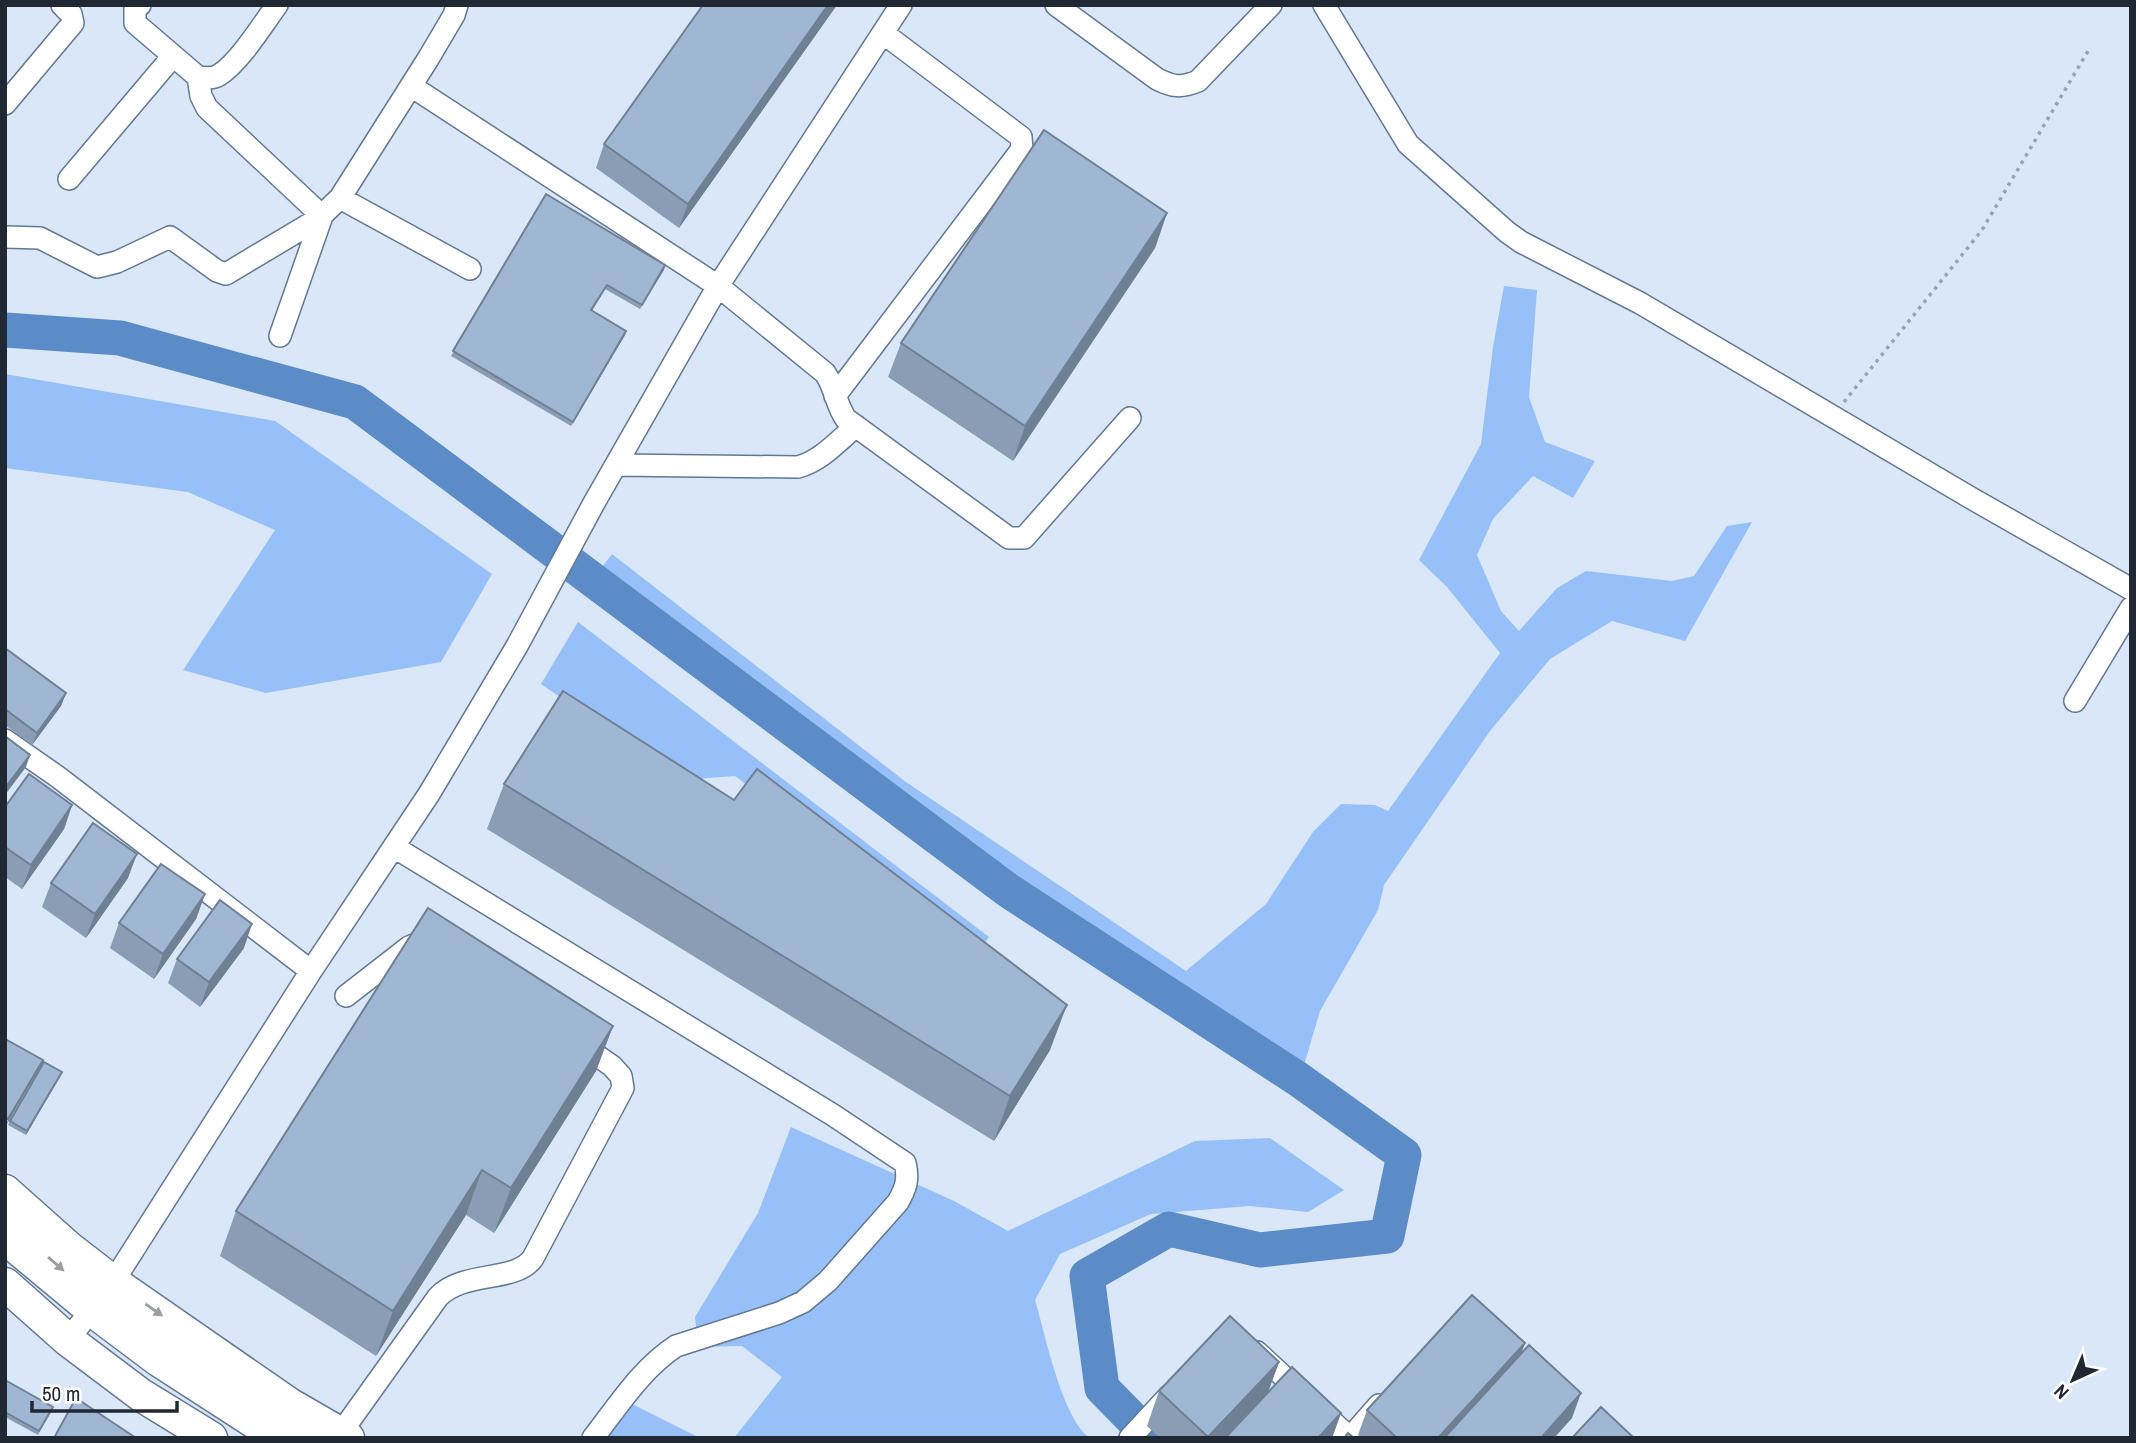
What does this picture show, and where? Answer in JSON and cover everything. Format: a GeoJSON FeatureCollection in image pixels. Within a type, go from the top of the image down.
{"type":"FeatureCollection","features":[{"type":"Feature","properties":{"kind":"highway"},"geometry":{"type":"LineString","coordinates":[[5,1191],[69,1248],[100,1299],[344,1436]]}},
{"type":"Feature","properties":{"kind":"highway"},"geometry":{"type":"LineString","coordinates":[[5,1284],[68,1340],[141,1395],[211,1438]]}},
{"type":"Feature","properties":{"kind":"street"},"geometry":{"type":"LineString","coordinates":[[5,104],[74,23],[62,5]]}},
{"type":"Feature","properties":{"kind":"street"},"geometry":{"type":"LineString","coordinates":[[140,5],[135,8],[135,23],[198,77],[208,78],[219,75],[239,55],[277,5]]}},
{"type":"Feature","properties":{"kind":"street"},"geometry":{"type":"LineString","coordinates":[[5,237],[40,238],[97,267],[117,262],[170,237],[217,271],[226,274],[322,216],[340,198],[411,86],[454,15],[457,5]]}},
{"type":"Feature","properties":{"kind":"street"},"geometry":{"type":"LineString","coordinates":[[68,1340],[100,1299],[429,794],[517,646],[594,503],[718,286],[901,5]]}},
{"type":"Feature","properties":{"kind":"street"},"geometry":{"type":"LineString","coordinates":[[1056,5],[1157,79],[1172,87],[1184,87],[1198,81],[1270,5]]}},
{"type":"Feature","properties":{"kind":"street"},"geometry":{"type":"LineString","coordinates":[[1324,5],[1408,144],[1521,242],[1640,303],[2131,589]]}},
{"type":"Feature","properties":{"kind":"street"},"geometry":{"type":"LineString","coordinates":[[835,396],[1022,149],[1021,137],[883,33]]}},
{"type":"Feature","properties":{"kind":"street"},"geometry":{"type":"LineString","coordinates":[[69,179],[173,56]]}},
{"type":"Feature","properties":{"kind":"street"},"geometry":{"type":"LineString","coordinates":[[198,77],[201,96],[207,108],[322,216]]}},
{"type":"Feature","properties":{"kind":"street"},"geometry":{"type":"LineString","coordinates":[[411,86],[718,286],[825,373],[830,380],[839,410],[856,426],[1001,534],[1024,538],[1130,418]]}},
{"type":"Feature","properties":{"kind":"street"},"geometry":{"type":"LineString","coordinates":[[340,198],[470,268]]}},
{"type":"Feature","properties":{"kind":"street"},"geometry":{"type":"LineString","coordinates":[[280,336],[322,216]]}},
{"type":"Feature","properties":{"kind":"street"},"geometry":{"type":"LineString","coordinates":[[616,465],[798,467],[820,457],[856,426]]}},
{"type":"Feature","properties":{"kind":"street"},"geometry":{"type":"LineString","coordinates":[[2076,701],[2131,608]]}},
{"type":"Feature","properties":{"kind":"street"},"geometry":{"type":"LineString","coordinates":[[5,740],[58,777],[312,971]]}},
{"type":"Feature","properties":{"kind":"street"},"geometry":{"type":"LineString","coordinates":[[394,847],[833,1115],[905,1163],[908,1175],[898,1202],[828,1281],[803,1302],[779,1313],[676,1346],[661,1356],[593,1438]]}},
{"type":"Feature","properties":{"kind":"street"},"geometry":{"type":"LineString","coordinates":[[346,996],[409,947],[421,942],[434,942],[445,950]]}},
{"type":"Feature","properties":{"kind":"street"},"geometry":{"type":"LineString","coordinates":[[344,1436],[447,1288],[462,1281],[527,1267],[533,1258],[623,1088],[621,1076],[612,1066],[567,1035]]}},
{"type":"Feature","properties":{"kind":"street"},"geometry":{"type":"LineString","coordinates":[[5,1219],[178,1360],[242,1403],[303,1438]]}},
{"type":"Feature","properties":{"kind":"street"},"geometry":{"type":"LineString","coordinates":[[5,1245],[35,1272],[100,1299],[156,1365],[269,1438]]}},
{"type":"Feature","properties":{"kind":"street"},"geometry":{"type":"LineString","coordinates":[[1237,1338],[1247,1342],[1350,1438],[1396,1387]]}},
{"type":"Feature","properties":{"kind":"street"},"geometry":{"type":"LineString","coordinates":[[1130,1438],[1184,1380]]}},
{"type":"Feature","properties":{"kind":"path"},"geometry":{"type":"LineString","coordinates":[[1832,417],[1982,230],[2088,51]]}},
{"type":"Feature","properties":{"kind":"shaded area"},"geometry":{"type":"Polygon","coordinates":[[[1504,286],[1537,290],[1529,397],[1545,442],[1595,461],[1573,498],[1533,476],[1493,519],[1477,555],[1501,611],[1519,631],[1557,588],[1586,571],[1672,581],[1694,576],[1727,526],[1752,522],[1685,641],[1612,621],[1550,659],[1490,731],[1384,885],[1378,910],[1320,1011],[1304,1065],[1203,1004],[959,845],[602,567],[612,554],[906,782],[1186,971],[1266,904],[1313,832],[1341,804],[1375,805],[1388,811],[1500,653],[1447,587],[1419,560],[1481,444],[1504,286]]]}},
{"type":"Feature","properties":{"kind":"shaded area"},"geometry":{"type":"Polygon","coordinates":[[[5,374],[275,421],[492,574],[441,662],[266,693],[183,670],[275,530],[188,492],[5,468],[5,374]]]}},
{"type":"Feature","properties":{"kind":"shaded area"},"geometry":{"type":"Polygon","coordinates":[[[578,622],[989,937],[975,956],[735,776],[680,780],[541,684],[578,622]]]}},
{"type":"Feature","properties":{"kind":"shaded area"},"geometry":{"type":"Polygon","coordinates":[[[791,1127],[954,1201],[1008,1231],[1195,1141],[1270,1138],[1344,1190],[1308,1212],[1250,1206],[1151,1214],[1060,1254],[1035,1300],[1063,1395],[1080,1428],[1090,1438],[734,1438],[782,1377],[742,1346],[698,1347],[695,1317],[758,1213],[791,1127]]]}},
{"type":"Feature","properties":{"kind":"shaded area"},"geometry":{"type":"Polygon","coordinates":[[[632,1404],[696,1436],[704,1438],[606,1438],[632,1404]]]}},
{"type":"Feature","properties":{"kind":"building"},"geometry":{"type":"Polygon","coordinates":[[[703,5],[828,5],[688,204],[604,144],[703,5]]]}},
{"type":"Feature","properties":{"kind":"building"},"geometry":{"type":"Polygon","coordinates":[[[1044,130],[1167,213],[1025,426],[901,343],[1044,130]]]}},
{"type":"Feature","properties":{"kind":"building"},"geometry":{"type":"Polygon","coordinates":[[[546,194],[665,265],[642,305],[607,285],[591,310],[626,331],[573,422],[453,351],[546,194]]]}},
{"type":"Feature","properties":{"kind":"building"},"geometry":{"type":"Polygon","coordinates":[[[5,648],[66,693],[37,733],[5,709],[5,648]]]}},
{"type":"Feature","properties":{"kind":"building"},"geometry":{"type":"Polygon","coordinates":[[[563,691],[734,800],[757,769],[1067,1005],[1010,1096],[504,784],[563,691]]]}},
{"type":"Feature","properties":{"kind":"building"},"geometry":{"type":"Polygon","coordinates":[[[5,736],[30,755],[5,788],[5,736]]]}},
{"type":"Feature","properties":{"kind":"building"},"geometry":{"type":"Polygon","coordinates":[[[29,774],[72,805],[31,865],[5,847],[5,807],[29,774]]]}},
{"type":"Feature","properties":{"kind":"building"},"geometry":{"type":"Polygon","coordinates":[[[93,823],[137,854],[95,914],[51,883],[93,823]]]}},
{"type":"Feature","properties":{"kind":"building"},"geometry":{"type":"Polygon","coordinates":[[[161,864],[205,894],[163,954],[119,923],[161,864]]]}},
{"type":"Feature","properties":{"kind":"building"},"geometry":{"type":"Polygon","coordinates":[[[220,900],[252,924],[209,982],[177,959],[220,900]]]}},
{"type":"Feature","properties":{"kind":"building"},"geometry":{"type":"Polygon","coordinates":[[[428,908],[613,1026],[511,1188],[482,1170],[393,1311],[236,1211],[428,908]]]}},
{"type":"Feature","properties":{"kind":"building"},"geometry":{"type":"Polygon","coordinates":[[[7,1040],[43,1060],[8,1119],[5,1118],[7,1040]]]}},
{"type":"Feature","properties":{"kind":"building"},"geometry":{"type":"Polygon","coordinates":[[[44,1062],[62,1072],[27,1131],[10,1121],[44,1062]]]}},
{"type":"Feature","properties":{"kind":"building"},"geometry":{"type":"Polygon","coordinates":[[[1472,1295],[1525,1343],[1438,1438],[1397,1438],[1367,1410],[1472,1295]]]}},
{"type":"Feature","properties":{"kind":"building"},"geometry":{"type":"Polygon","coordinates":[[[1230,1316],[1279,1362],[1208,1437],[1159,1391],[1230,1316]]]}},
{"type":"Feature","properties":{"kind":"building"},"geometry":{"type":"Polygon","coordinates":[[[1529,1345],[1581,1393],[1541,1438],[1444,1438],[1529,1345]]]}},
{"type":"Feature","properties":{"kind":"building"},"geometry":{"type":"Polygon","coordinates":[[[1292,1367],[1341,1413],[1318,1438],[1225,1438],[1292,1367]]]}},
{"type":"Feature","properties":{"kind":"building"},"geometry":{"type":"Polygon","coordinates":[[[5,1380],[53,1407],[39,1431],[5,1412],[5,1380]]]}},
{"type":"Feature","properties":{"kind":"building"},"geometry":{"type":"Polygon","coordinates":[[[76,1398],[136,1438],[54,1438],[76,1398]]]}},
{"type":"Feature","properties":{"kind":"building"},"geometry":{"type":"Polygon","coordinates":[[[1601,1407],[1634,1438],[1572,1438],[1601,1407]]]}},
{"type":"Feature","properties":{"kind":"waterway"},"geometry":{"type":"LineString","coordinates":[[5,330],[120,338],[355,402],[1009,891],[1298,1079],[1404,1155],[1387,1236],[1260,1250],[1169,1229],[1087,1276],[1102,1388],[1151,1438]]}}]}
